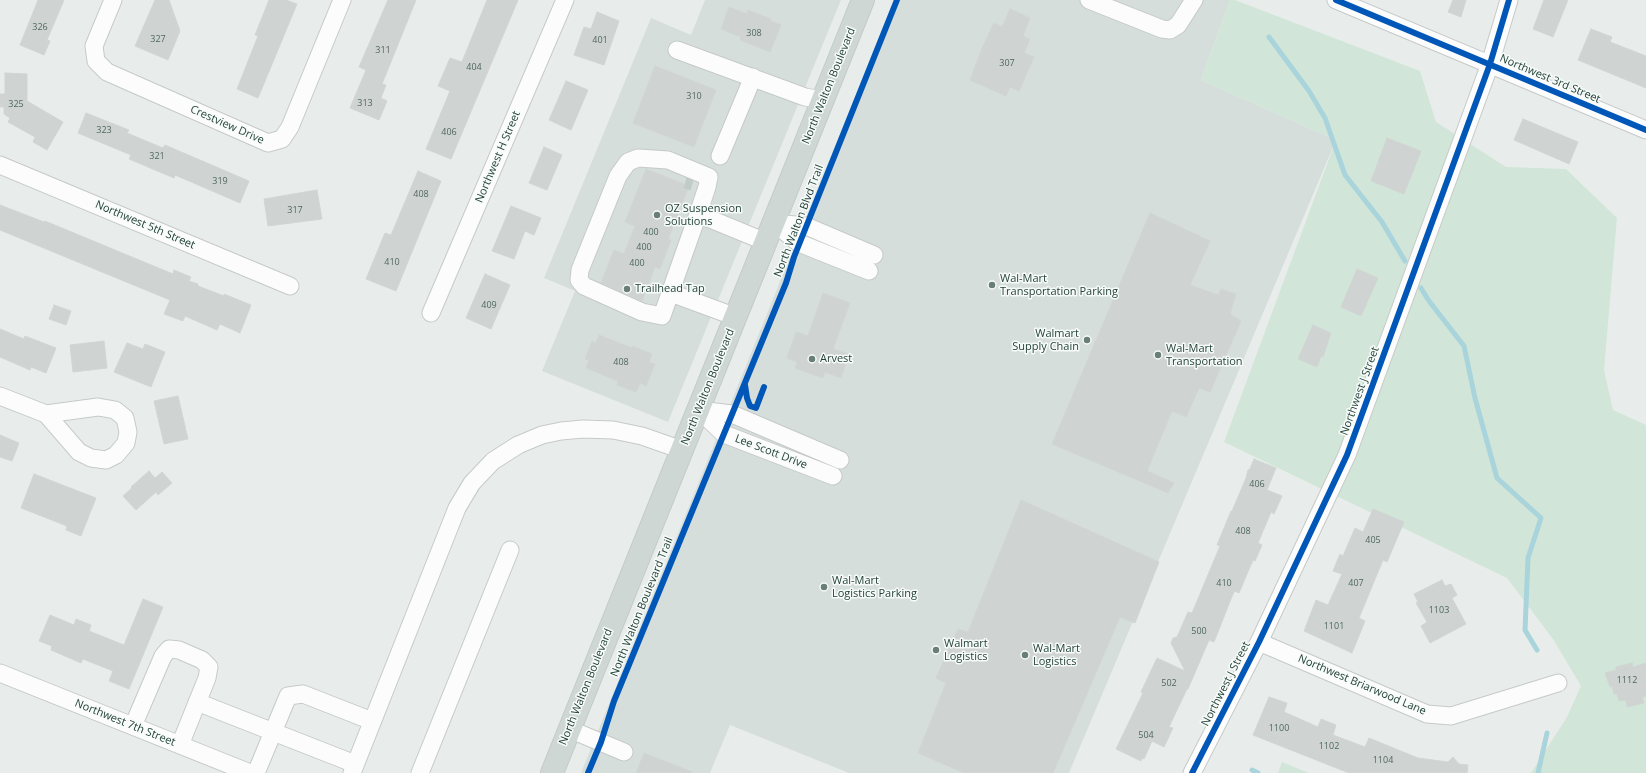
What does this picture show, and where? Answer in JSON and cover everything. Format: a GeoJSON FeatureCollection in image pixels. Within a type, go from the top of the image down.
{"type":"FeatureCollection","features":[{"type":"Feature","properties":{"kind":"main road","name":"North Walton Boulevard"},"geometry":{"type":"LineString","coordinates":[[552,773],[863,0]]}},
{"type":"Feature","properties":{"kind":"street","name":"Crestview Drive"},"geometry":{"type":"LineString","coordinates":[[113,0],[94,46],[96,61],[107,72],[268,143],[282,139],[290,126],[342,0]]}},
{"type":"Feature","properties":{"kind":"street","name":"Northwest H Street"},"geometry":{"type":"LineString","coordinates":[[431,313],[565,0]]}},
{"type":"Feature","properties":{"kind":"street"},"geometry":{"type":"LineString","coordinates":[[1089,0],[1162,29],[1170,30],[1178,26],[1194,0]]}},
{"type":"Feature","properties":{"kind":"street","name":"Northwest J Street"},"geometry":{"type":"LineString","coordinates":[[1192,773],[1259,642],[1347,455],[1490,64],[1509,0]]}},
{"type":"Feature","properties":{"kind":"street","name":"Northwest 3rd Street"},"geometry":{"type":"LineString","coordinates":[[1345,2],[1646,130]]}},
{"type":"Feature","properties":{"kind":"street"},"geometry":{"type":"LineString","coordinates":[[677,50],[805,97],[823,100]]}},
{"type":"Feature","properties":{"kind":"street"},"geometry":{"type":"LineString","coordinates":[[720,156],[754,78]]}},
{"type":"Feature","properties":{"kind":"street"},"geometry":{"type":"LineString","coordinates":[[648,158],[661,168],[695,183],[709,177],[668,160],[648,158],[638,158],[628,162],[618,176],[580,270],[579,280],[584,286],[642,312],[662,316],[698,214],[695,183]]}},
{"type":"Feature","properties":{"kind":"street","name":"Northwest 5th Street"},"geometry":{"type":"LineString","coordinates":[[0,165],[290,286]]}},
{"type":"Feature","properties":{"kind":"street"},"geometry":{"type":"LineString","coordinates":[[698,214],[770,233],[800,243],[869,271]]}},
{"type":"Feature","properties":{"kind":"street"},"geometry":{"type":"LineString","coordinates":[[770,233],[806,226],[874,255]]}},
{"type":"Feature","properties":{"kind":"street"},"geometry":{"type":"LineString","coordinates":[[671,293],[736,317]]}},
{"type":"Feature","properties":{"kind":"street"},"geometry":{"type":"LineString","coordinates":[[0,396],[46,414]]}},
{"type":"Feature","properties":{"kind":"street","name":"Lee Scott Drive"},"geometry":{"type":"LineString","coordinates":[[699,410],[732,414],[840,460]]}},
{"type":"Feature","properties":{"kind":"street","name":"Lee Scott Drive"},"geometry":{"type":"LineString","coordinates":[[699,410],[724,434],[833,476]]}},
{"type":"Feature","properties":{"kind":"street"},"geometry":{"type":"LineString","coordinates":[[198,702],[273,732],[353,769],[457,508],[472,483],[493,461],[518,445],[542,436],[560,431],[583,429],[613,430],[642,436],[682,450]]}},
{"type":"Feature","properties":{"kind":"street"},"geometry":{"type":"LineString","coordinates":[[420,773],[510,550]]}},
{"type":"Feature","properties":{"kind":"street","name":"Northwest Briarwood Lane"},"geometry":{"type":"LineString","coordinates":[[1259,642],[1427,714],[1452,716],[1558,683]]}},
{"type":"Feature","properties":{"kind":"street"},"geometry":{"type":"LineString","coordinates":[[133,726],[163,656],[169,649],[179,650],[202,660],[209,667],[207,678],[180,745]]}},
{"type":"Feature","properties":{"kind":"street","name":"Northwest 7th Street"},"geometry":{"type":"LineString","coordinates":[[0,673],[250,773]]}},
{"type":"Feature","properties":{"kind":"street"},"geometry":{"type":"LineString","coordinates":[[256,773],[288,696],[303,694],[372,721]]}},
{"type":"Feature","properties":{"kind":"street"},"geometry":{"type":"LineString","coordinates":[[569,729],[624,752]]}},
{"type":"Feature","properties":{"kind":"shaded area"},"geometry":{"type":"Polygon","coordinates":[[[705,0],[841,0],[668,422],[542,371],[575,291],[544,278],[651,18],[691,35],[705,0]]]}},
{"type":"Feature","properties":{"kind":"shaded area"},"geometry":{"type":"Polygon","coordinates":[[[894,0],[1230,0],[1201,80],[1336,140],[1069,773],[849,773],[730,725],[710,773],[581,773],[894,0]]]}},
{"type":"Feature","properties":{"kind":"green space"},"geometry":{"type":"Polygon","coordinates":[[[1230,0],[1235,0],[1420,71],[1436,122],[1506,167],[1566,169],[1617,218],[1604,370],[1613,410],[1646,425],[1646,773],[1531,773],[1567,717],[1581,686],[1553,639],[1507,578],[1224,442],[1336,140],[1201,80],[1230,0]]]}},
{"type":"Feature","properties":{"kind":"green space"},"geometry":{"type":"Polygon","coordinates":[[[1282,762],[1309,773],[1278,773],[1282,762]]]}},
{"type":"Feature","properties":{"kind":"building"},"geometry":{"type":"Polygon","coordinates":[[[38,0],[64,0],[47,40],[50,41],[44,55],[20,45],[38,0]]]}},
{"type":"Feature","properties":{"kind":"building"},"geometry":{"type":"Polygon","coordinates":[[[155,0],[169,0],[180,31],[168,60],[135,46],[155,0]]]}},
{"type":"Feature","properties":{"kind":"building"},"geometry":{"type":"Polygon","coordinates":[[[269,0],[286,0],[297,4],[258,98],[237,89],[258,36],[255,35],[269,0]]]}},
{"type":"Feature","properties":{"kind":"building"},"geometry":{"type":"Polygon","coordinates":[[[388,0],[416,0],[382,84],[386,85],[381,98],[387,101],[379,120],[350,108],[366,70],[359,67],[388,0]]]}},
{"type":"Feature","properties":{"kind":"building"},"geometry":{"type":"Polygon","coordinates":[[[487,0],[518,0],[451,159],[426,149],[450,91],[438,86],[450,58],[462,62],[487,0]]]}},
{"type":"Feature","properties":{"kind":"building"},"geometry":{"type":"Polygon","coordinates":[[[1453,0],[1466,0],[1461,17],[1448,12],[1453,0]]]}},
{"type":"Feature","properties":{"kind":"building"},"geometry":{"type":"Polygon","coordinates":[[[1544,0],[1568,0],[1553,37],[1533,29],[1544,0]]]}},
{"type":"Feature","properties":{"kind":"building"},"geometry":{"type":"Polygon","coordinates":[[[729,7],[747,14],[748,10],[771,19],[770,21],[781,25],[770,52],[740,40],[741,37],[721,29],[729,7]]]}},
{"type":"Feature","properties":{"kind":"building"},"geometry":{"type":"Polygon","coordinates":[[[1010,9],[1030,18],[1023,36],[1030,39],[1024,53],[1034,57],[1019,91],[1010,87],[1006,96],[970,80],[983,46],[994,23],[1002,27],[1010,9]]]}},
{"type":"Feature","properties":{"kind":"building"},"geometry":{"type":"Polygon","coordinates":[[[597,12],[619,21],[604,65],[574,55],[584,27],[591,29],[597,12]]]}},
{"type":"Feature","properties":{"kind":"building"},"geometry":{"type":"Polygon","coordinates":[[[1591,29],[1612,37],[1610,42],[1646,56],[1646,88],[1578,60],[1591,29]]]}},
{"type":"Feature","properties":{"kind":"building"},"geometry":{"type":"Polygon","coordinates":[[[655,66],[716,90],[694,147],[633,123],[655,66]]]}},
{"type":"Feature","properties":{"kind":"building"},"geometry":{"type":"Polygon","coordinates":[[[5,73],[27,74],[27,101],[63,122],[47,150],[33,142],[35,137],[8,122],[10,118],[4,114],[4,107],[0,107],[0,94],[5,94],[5,73]]]}},
{"type":"Feature","properties":{"kind":"building"},"geometry":{"type":"Polygon","coordinates":[[[566,81],[588,90],[571,130],[549,120],[566,81]]]}},
{"type":"Feature","properties":{"kind":"building"},"geometry":{"type":"Polygon","coordinates":[[[86,113],[129,130],[127,133],[163,148],[165,145],[249,181],[240,203],[175,175],[174,178],[129,159],[131,155],[78,133],[86,113]]]}},
{"type":"Feature","properties":{"kind":"building"},"geometry":{"type":"Polygon","coordinates":[[[1523,119],[1578,142],[1569,164],[1514,140],[1523,119]]]}},
{"type":"Feature","properties":{"kind":"building"},"geometry":{"type":"Polygon","coordinates":[[[1387,138],[1421,151],[1404,194],[1371,181],[1387,138]]]}},
{"type":"Feature","properties":{"kind":"building"},"geometry":{"type":"Polygon","coordinates":[[[544,147],[562,155],[547,190],[529,183],[544,147]]]}},
{"type":"Feature","properties":{"kind":"building"},"geometry":{"type":"Polygon","coordinates":[[[646,169],[689,186],[668,239],[671,240],[660,269],[655,267],[642,301],[601,283],[614,250],[624,254],[635,226],[625,222],[646,169]]]}},
{"type":"Feature","properties":{"kind":"building"},"geometry":{"type":"Polygon","coordinates":[[[418,171],[441,181],[396,291],[366,279],[385,233],[391,235],[418,171]]]}},
{"type":"Feature","properties":{"kind":"building"},"geometry":{"type":"Polygon","coordinates":[[[317,190],[322,219],[268,226],[264,199],[317,190]]]}},
{"type":"Feature","properties":{"kind":"building"},"geometry":{"type":"Polygon","coordinates":[[[0,205],[44,222],[45,221],[173,274],[174,270],[191,277],[189,281],[198,284],[198,286],[224,296],[224,294],[251,305],[240,333],[220,324],[217,330],[185,316],[183,321],[164,314],[170,300],[0,230],[0,205]]]}},
{"type":"Feature","properties":{"kind":"building"},"geometry":{"type":"Polygon","coordinates":[[[511,206],[541,218],[534,235],[525,231],[514,259],[492,251],[511,206]]]}},
{"type":"Feature","properties":{"kind":"building","name":"Wal-Mart Transportation"},"geometry":{"type":"Polygon","coordinates":[[[1150,213],[1210,241],[1190,285],[1218,295],[1221,289],[1236,294],[1230,314],[1241,321],[1210,392],[1199,388],[1186,417],[1172,411],[1147,471],[1174,483],[1168,493],[1052,444],[1150,213]]]}},
{"type":"Feature","properties":{"kind":"building"},"geometry":{"type":"Polygon","coordinates":[[[1357,269],[1378,278],[1361,316],[1341,307],[1357,269]]]}},
{"type":"Feature","properties":{"kind":"building"},"geometry":{"type":"Polygon","coordinates":[[[485,274],[510,285],[491,329],[466,318],[485,274]]]}},
{"type":"Feature","properties":{"kind":"building"},"geometry":{"type":"Polygon","coordinates":[[[823,293],[850,303],[833,349],[849,354],[841,378],[825,372],[823,378],[795,368],[797,362],[787,358],[796,332],[808,336],[823,293]]]}},
{"type":"Feature","properties":{"kind":"building"},"geometry":{"type":"Polygon","coordinates":[[[54,305],[71,311],[66,325],[49,319],[54,305]]]}},
{"type":"Feature","properties":{"kind":"building"},"geometry":{"type":"Polygon","coordinates":[[[1313,325],[1331,333],[1323,357],[1321,356],[1317,367],[1298,359],[1313,325]]]}},
{"type":"Feature","properties":{"kind":"building"},"geometry":{"type":"Polygon","coordinates":[[[0,329],[24,339],[25,336],[56,348],[46,373],[31,367],[30,370],[0,357],[0,329]]]}},
{"type":"Feature","properties":{"kind":"building"},"geometry":{"type":"Polygon","coordinates":[[[599,335],[652,354],[649,362],[655,364],[646,386],[640,383],[636,392],[617,385],[618,381],[586,368],[589,360],[585,359],[592,341],[596,343],[599,335]]]}},
{"type":"Feature","properties":{"kind":"building"},"geometry":{"type":"Polygon","coordinates":[[[104,341],[107,368],[73,372],[70,345],[104,341]]]}},
{"type":"Feature","properties":{"kind":"building"},"geometry":{"type":"Polygon","coordinates":[[[127,343],[143,349],[145,344],[165,352],[151,387],[114,372],[127,343]]]}},
{"type":"Feature","properties":{"kind":"building"},"geometry":{"type":"Polygon","coordinates":[[[178,396],[188,439],[164,444],[154,401],[178,396]]]}},
{"type":"Feature","properties":{"kind":"building"},"geometry":{"type":"Polygon","coordinates":[[[0,435],[19,443],[12,461],[0,457],[0,435]]]}},
{"type":"Feature","properties":{"kind":"building"},"geometry":{"type":"Polygon","coordinates":[[[1254,459],[1276,468],[1267,490],[1282,496],[1274,514],[1271,512],[1258,543],[1262,545],[1255,561],[1253,560],[1239,593],[1235,591],[1233,594],[1214,642],[1209,640],[1188,689],[1169,727],[1173,728],[1164,747],[1152,741],[1144,759],[1142,758],[1141,761],[1116,749],[1143,693],[1141,692],[1157,658],[1185,671],[1171,643],[1173,638],[1177,637],[1188,612],[1192,613],[1220,546],[1217,545],[1254,459]]]}},
{"type":"Feature","properties":{"kind":"building"},"geometry":{"type":"Polygon","coordinates":[[[149,471],[155,478],[162,472],[172,483],[158,495],[156,492],[136,510],[123,496],[149,471]]]}},
{"type":"Feature","properties":{"kind":"building"},"geometry":{"type":"Polygon","coordinates":[[[34,474],[96,498],[81,536],[66,530],[67,526],[21,508],[34,474]]]}},
{"type":"Feature","properties":{"kind":"building","name":"Wal-Mart Logistics"},"geometry":{"type":"Polygon","coordinates":[[[1021,500],[1159,562],[1135,623],[1120,617],[1053,773],[964,773],[918,753],[946,683],[936,678],[958,629],[968,632],[1021,500]]]}},
{"type":"Feature","properties":{"kind":"building"},"geometry":{"type":"Polygon","coordinates":[[[1373,509],[1404,522],[1387,562],[1383,560],[1359,618],[1365,621],[1352,653],[1304,631],[1316,600],[1328,605],[1342,574],[1333,571],[1340,554],[1343,556],[1355,528],[1363,532],[1373,509]]]}},
{"type":"Feature","properties":{"kind":"building"},"geometry":{"type":"Polygon","coordinates":[[[1442,580],[1445,586],[1451,584],[1457,595],[1452,598],[1466,624],[1430,643],[1421,626],[1427,622],[1416,603],[1418,602],[1414,594],[1442,580]]]}},
{"type":"Feature","properties":{"kind":"building"},"geometry":{"type":"Polygon","coordinates":[[[143,599],[163,607],[129,689],[109,681],[113,671],[83,659],[81,663],[51,650],[52,646],[39,641],[50,615],[74,625],[76,619],[91,625],[89,631],[124,645],[143,599]]]}},
{"type":"Feature","properties":{"kind":"building"},"geometry":{"type":"Polygon","coordinates":[[[1632,663],[1633,667],[1646,663],[1646,696],[1642,697],[1644,703],[1627,707],[1626,700],[1619,701],[1617,694],[1614,694],[1612,686],[1610,687],[1605,673],[1616,670],[1616,667],[1632,663]]]}},
{"type":"Feature","properties":{"kind":"building"},"geometry":{"type":"Polygon","coordinates":[[[1269,697],[1287,703],[1284,712],[1318,727],[1321,719],[1336,725],[1333,735],[1365,747],[1369,738],[1418,758],[1448,762],[1453,757],[1459,764],[1468,765],[1467,773],[1349,773],[1253,735],[1269,697]]]}},
{"type":"Feature","properties":{"kind":"building"},"geometry":{"type":"Polygon","coordinates":[[[644,753],[692,772],[692,773],[636,773],[644,753]]]}},
{"type":"Feature","properties":{"kind":"waterway"},"geometry":{"type":"LineString","coordinates":[[1269,37],[1309,91],[1325,118],[1345,175],[1382,222],[1405,261]]}},
{"type":"Feature","properties":{"kind":"waterway"},"geometry":{"type":"LineString","coordinates":[[1421,288],[1429,301],[1464,346],[1475,398],[1497,478],[1541,518],[1528,558],[1525,630],[1537,650]]}},
{"type":"Feature","properties":{"kind":"waterway"},"geometry":{"type":"LineString","coordinates":[[1538,773],[1547,733]]}},
{"type":"Feature","properties":{"kind":"waterway"},"geometry":{"type":"LineString","coordinates":[[1252,770],[1258,773]]}},
{"type":"Feature","properties":{"kind":"tunnel"},"geometry":{"type":"LineString","coordinates":[[686,180],[693,182]]}},
{"type":"Feature","properties":{"kind":"cycle path","name":"North Walton Blvd Trail"},"geometry":{"type":"LineString","coordinates":[[588,773],[601,742],[614,701],[786,283],[794,257],[897,0]]}},
{"type":"Feature","properties":{"kind":"cycle path"},"geometry":{"type":"LineString","coordinates":[[1336,0],[1646,130]]}},
{"type":"Feature","properties":{"kind":"cycle path"},"geometry":{"type":"LineString","coordinates":[[1192,773],[1259,642],[1347,455],[1490,64],[1509,0]]}},
{"type":"Feature","properties":{"kind":"cycle path"},"geometry":{"type":"LineString","coordinates":[[745,385],[750,406],[756,408],[764,387]]}},
{"type":"Feature","properties":{"kind":"place","name":"OZ Suspension Solutions"},"geometry":{"type":"Point","coordinates":[657,215]}},
{"type":"Feature","properties":{"kind":"place","name":"Wal-Mart Transportation Parking"},"geometry":{"type":"Point","coordinates":[992,285]}},
{"type":"Feature","properties":{"kind":"place","name":"Trailhead Tap"},"geometry":{"type":"Point","coordinates":[627,289]}},
{"type":"Feature","properties":{"kind":"place","name":"Walmart Supply Chain"},"geometry":{"type":"Point","coordinates":[1087,340]}},
{"type":"Feature","properties":{"kind":"place","name":"Wal-Mart Transportation"},"geometry":{"type":"Point","coordinates":[1158,355]}},
{"type":"Feature","properties":{"kind":"place","name":"Arvest"},"geometry":{"type":"Point","coordinates":[812,359]}},
{"type":"Feature","properties":{"kind":"place","name":"Wal-Mart Logistics Parking"},"geometry":{"type":"Point","coordinates":[824,587]}},
{"type":"Feature","properties":{"kind":"place","name":"Walmart Logistics"},"geometry":{"type":"Point","coordinates":[936,650]}},
{"type":"Feature","properties":{"kind":"place","name":"Wal-Mart Logistics"},"geometry":{"type":"Point","coordinates":[1025,655]}}]}
